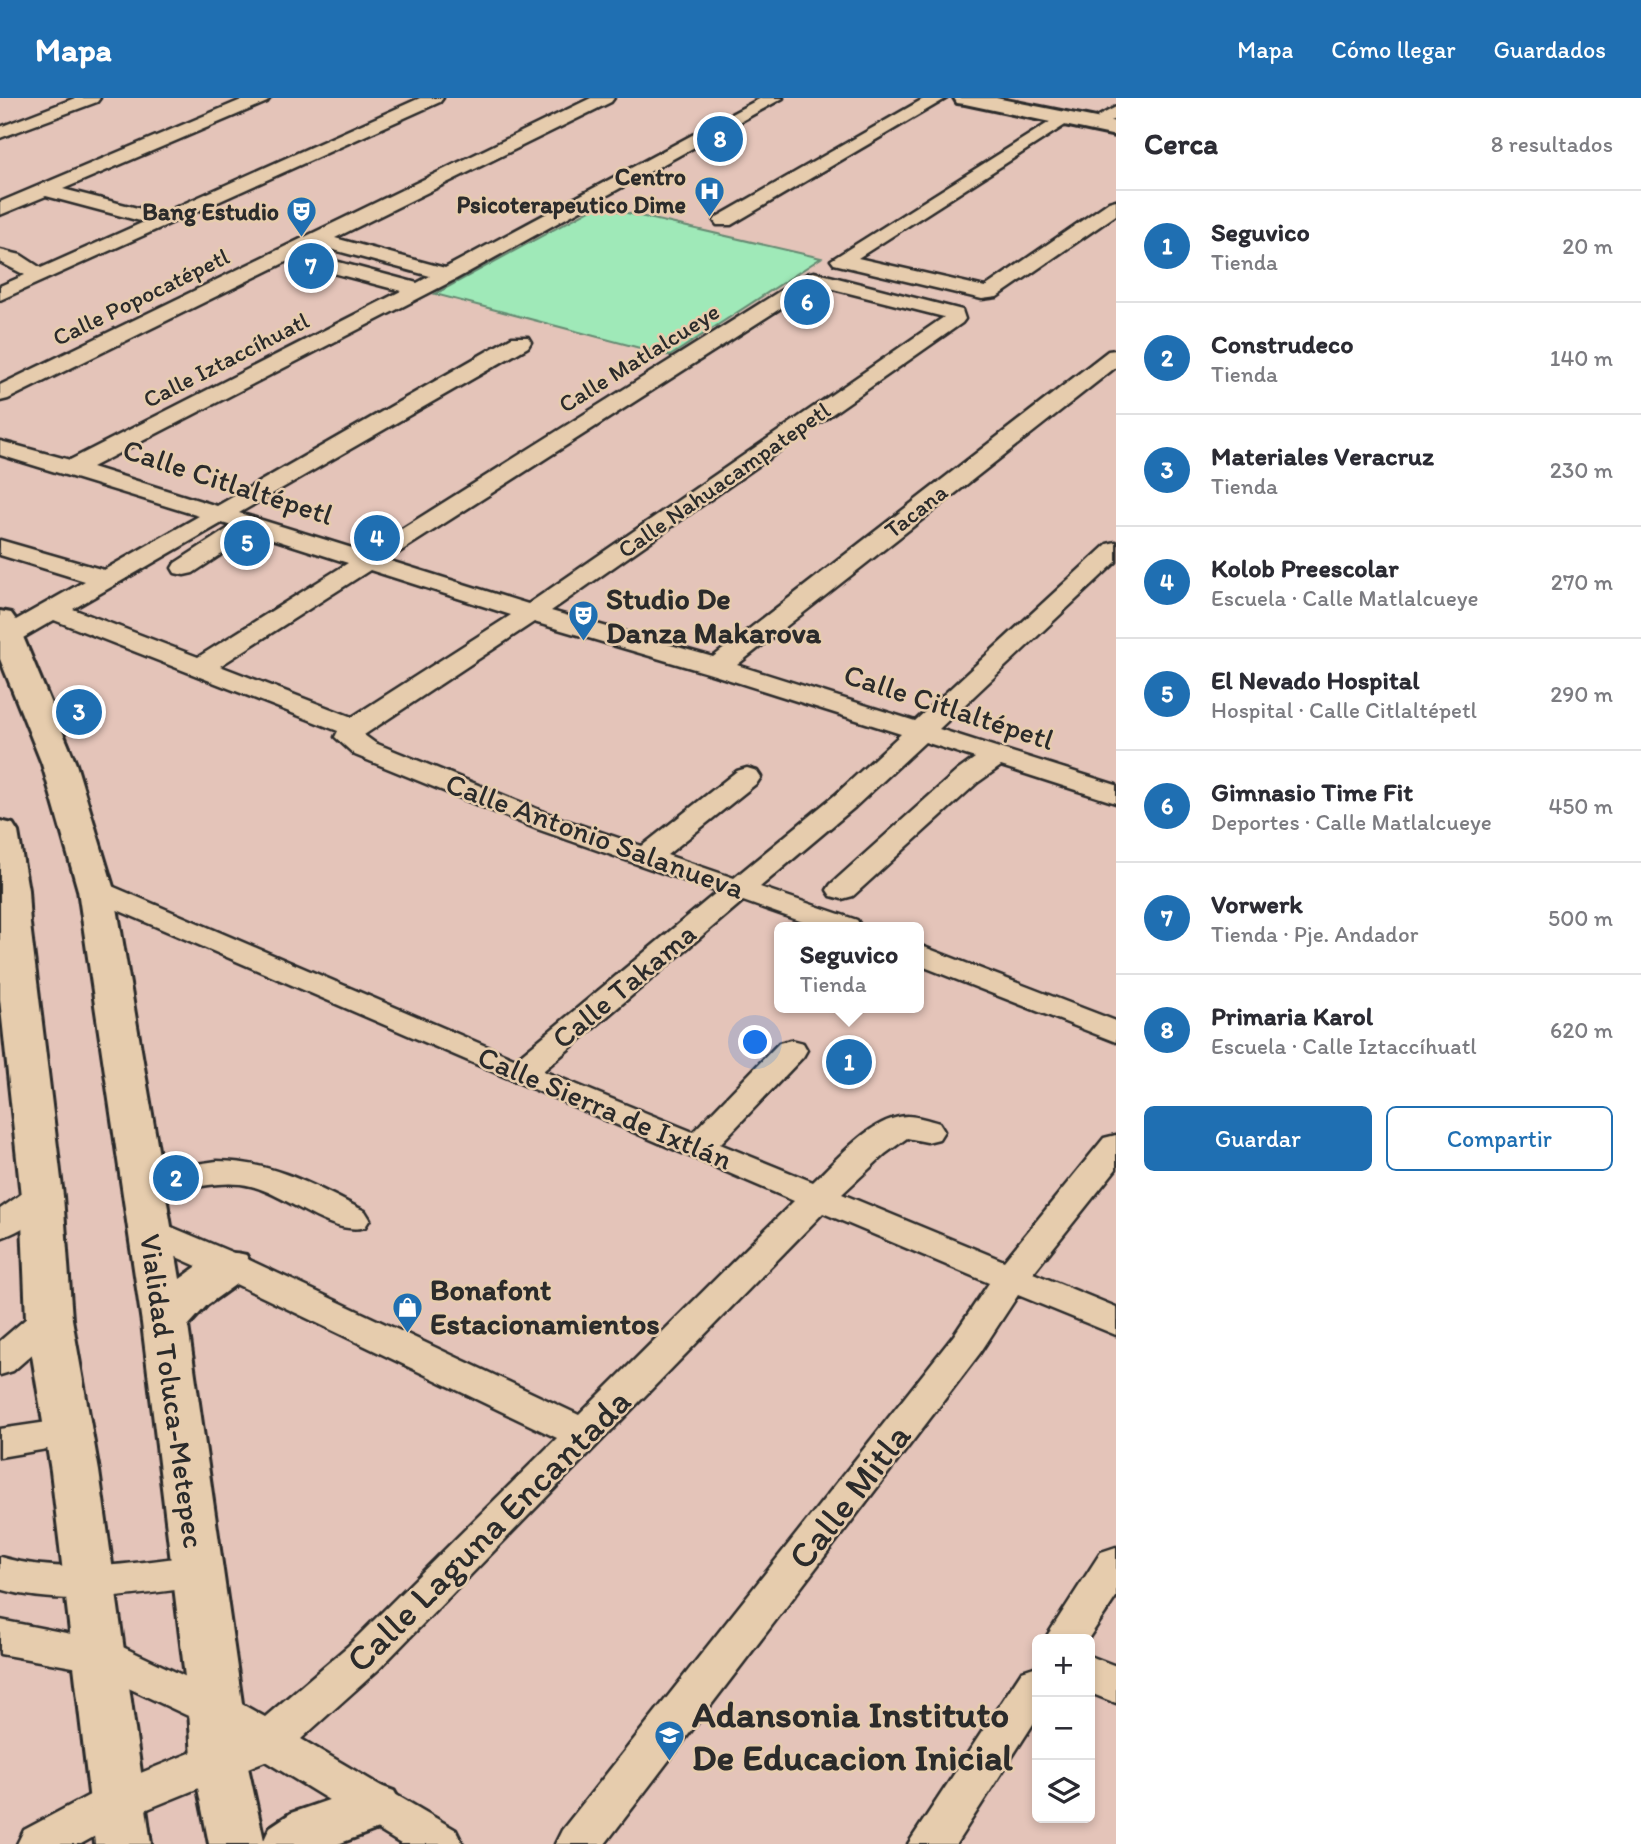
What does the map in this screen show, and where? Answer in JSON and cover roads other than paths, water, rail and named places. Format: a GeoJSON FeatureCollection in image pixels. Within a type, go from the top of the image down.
{"type":"FeatureCollection","features":[{"type":"Feature","properties":{"kind":"main road"},"geometry":{"type":"LineString","coordinates":[[965,98],[1064,118],[1114,119]]}},
{"type":"Feature","properties":{"kind":"main road"},"geometry":{"type":"LineString","coordinates":[[1014,98],[1114,119]]}},
{"type":"Feature","properties":{"kind":"main road","name":"Vialidad Toluca-Metepec"},"geometry":{"type":"LineString","coordinates":[[3,628],[59,764],[96,890],[165,1323],[198,1571],[234,1736],[237,1844]]}},
{"type":"Feature","properties":{"kind":"main road"},"geometry":{"type":"LineString","coordinates":[[1,836],[5,893],[42,1196],[49,1320],[90,1583],[120,1823]]}},
{"type":"Feature","properties":{"kind":"main road"},"geometry":{"type":"LineString","coordinates":[[165,1323],[191,1294],[230,1266]]}},
{"type":"Feature","properties":{"kind":"main road"},"geometry":{"type":"LineString","coordinates":[[290,1844],[319,1827],[375,1807]]}},
{"type":"Feature","properties":{"kind":"street"},"geometry":{"type":"LineString","coordinates":[[0,133],[62,103],[91,98]]}},
{"type":"Feature","properties":{"kind":"street"},"geometry":{"type":"LineString","coordinates":[[0,209],[261,98]]}},
{"type":"Feature","properties":{"kind":"street"},"geometry":{"type":"LineString","coordinates":[[0,294],[434,98]]}},
{"type":"Feature","properties":{"kind":"street","name":"Calle Popocatépetl"},"geometry":{"type":"LineString","coordinates":[[0,394],[606,98]]}},
{"type":"Feature","properties":{"kind":"street","name":"Calle Iztaccíhuatl"},"geometry":{"type":"LineString","coordinates":[[72,468],[449,275],[774,98]]}},
{"type":"Feature","properties":{"kind":"street"},"geometry":{"type":"LineString","coordinates":[[724,221],[938,98]]}},
{"type":"Feature","properties":{"kind":"street"},"geometry":{"type":"LineString","coordinates":[[1064,118],[841,260],[982,293],[996,290],[1116,205]]}},
{"type":"Feature","properties":{"kind":"street"},"geometry":{"type":"LineString","coordinates":[[77,176],[103,182]]}},
{"type":"Feature","properties":{"kind":"street"},"geometry":{"type":"LineString","coordinates":[[44,190],[164,220]]}},
{"type":"Feature","properties":{"kind":"street"},"geometry":{"type":"LineString","coordinates":[[169,200],[195,206]]}},
{"type":"Feature","properties":{"kind":"street"},"geometry":{"type":"LineString","coordinates":[[320,240],[449,275]]}},
{"type":"Feature","properties":{"kind":"street"},"geometry":{"type":"LineString","coordinates":[[287,254],[419,290]]}},
{"type":"Feature","properties":{"kind":"street"},"geometry":{"type":"LineString","coordinates":[[0,256],[14,259],[40,276]]}},
{"type":"Feature","properties":{"kind":"street","name":"Calle Matlalcueye"},"geometry":{"type":"LineString","coordinates":[[201,667],[814,278],[955,314]]}},
{"type":"Feature","properties":{"kind":"street","name":"Calle Nahuacampatepetl"},"geometry":{"type":"LineString","coordinates":[[351,733],[531,613],[955,319],[955,314]]}},
{"type":"Feature","properties":{"kind":"street"},"geometry":{"type":"LineString","coordinates":[[3,628],[53,610],[520,342]]}},
{"type":"Feature","properties":{"kind":"street","name":"Tacana"},"geometry":{"type":"LineString","coordinates":[[717,667],[1116,356]]}},
{"type":"Feature","properties":{"kind":"street","name":"Calle Citlaltépetl"},"geometry":{"type":"LineString","coordinates":[[0,448],[72,468],[531,613],[717,667],[1116,794]]}},
{"type":"Feature","properties":{"kind":"street"},"geometry":{"type":"LineString","coordinates":[[184,568],[252,524]]}},
{"type":"Feature","properties":{"kind":"street"},"geometry":{"type":"LineString","coordinates":[[0,547],[106,579]]}},
{"type":"Feature","properties":{"kind":"street","name":"Calle Takama"},"geometry":{"type":"LineString","coordinates":[[520,1073],[845,801],[1116,549]]}},
{"type":"Feature","properties":{"kind":"street","name":"Calle Antonio Salanueva"},"geometry":{"type":"LineString","coordinates":[[53,610],[201,667],[351,733],[358,746],[547,823],[832,922]]}},
{"type":"Feature","properties":{"kind":"street"},"geometry":{"type":"LineString","coordinates":[[842,890],[967,777],[996,757]]}},
{"type":"Feature","properties":{"kind":"street"},"geometry":{"type":"LineString","coordinates":[[645,858],[747,777]]}},
{"type":"Feature","properties":{"kind":"street","name":"Calle Sierra de Ixtlán"},"geometry":{"type":"LineString","coordinates":[[96,890],[520,1073],[1116,1322]]}},
{"type":"Feature","properties":{"kind":"street"},"geometry":{"type":"LineString","coordinates":[[924,956],[1116,1032]]}},
{"type":"Feature","properties":{"kind":"street"},"geometry":{"type":"LineString","coordinates":[[698,1147],[791,1050]]}},
{"type":"Feature","properties":{"kind":"street","name":"Calle Laguna Encantada"},"geometry":{"type":"LineString","coordinates":[[40,1844],[120,1823],[234,1736],[326,1693],[817,1198],[896,1130],[903,1127],[927,1131]]}},
{"type":"Feature","properties":{"kind":"street","name":"Calle Mitla"},"geometry":{"type":"LineString","coordinates":[[578,1844],[967,1344],[1010,1279],[1116,1146]]}},
{"type":"Feature","properties":{"kind":"street"},"geometry":{"type":"LineString","coordinates":[[141,1183],[208,1173],[244,1173],[277,1184],[352,1219]]}},
{"type":"Feature","properties":{"kind":"street"},"geometry":{"type":"LineString","coordinates":[[0,1226],[42,1196]]}},
{"type":"Feature","properties":{"kind":"street"},"geometry":{"type":"LineString","coordinates":[[149,1231],[230,1266],[584,1434]]}},
{"type":"Feature","properties":{"kind":"street"},"geometry":{"type":"LineString","coordinates":[[0,1362],[49,1320]]}},
{"type":"Feature","properties":{"kind":"street"},"geometry":{"type":"LineString","coordinates":[[0,1443],[68,1433]]}},
{"type":"Feature","properties":{"kind":"street"},"geometry":{"type":"LineString","coordinates":[[1069,1634],[1116,1563]]}},
{"type":"Feature","properties":{"kind":"street"},"geometry":{"type":"LineString","coordinates":[[0,1573],[26,1580],[90,1583],[198,1571]]}},
{"type":"Feature","properties":{"kind":"street"},"geometry":{"type":"LineString","coordinates":[[0,1637],[97,1654],[234,1736],[375,1807],[440,1844]]}},
{"type":"Feature","properties":{"kind":"street"},"geometry":{"type":"LineString","coordinates":[[1095,1676],[1116,1686]]}},
{"type":"Feature","properties":{"kind":"street"},"geometry":{"type":"LineString","coordinates":[[931,1844],[1032,1691]]}},
{"type":"Feature","properties":{"kind":"place","name":"Primaria Karol"},"geometry":{"type":"Point","coordinates":[720,139]}},
{"type":"Feature","properties":{"kind":"place","name":"Centro Psicoterapeutico Dime"},"geometry":{"type":"Point","coordinates":[709,218]}},
{"type":"Feature","properties":{"kind":"place","name":"Bang Estudio"},"geometry":{"type":"Point","coordinates":[302,239]}},
{"type":"Feature","properties":{"kind":"place","name":"Vorwerk"},"geometry":{"type":"Point","coordinates":[311,266]}},
{"type":"Feature","properties":{"kind":"place","name":"Gimnasio Time Fit"},"geometry":{"type":"Point","coordinates":[807,302]}},
{"type":"Feature","properties":{"kind":"place","name":"Kolob Preescolar"},"geometry":{"type":"Point","coordinates":[377,538]}},
{"type":"Feature","properties":{"kind":"place","name":"El Nevado Hospital"},"geometry":{"type":"Point","coordinates":[247,543]}},
{"type":"Feature","properties":{"kind":"place","name":"Studio De Danza Makarova"},"geometry":{"type":"Point","coordinates":[583,643]}},
{"type":"Feature","properties":{"kind":"place","name":"Materiales Veracruz"},"geometry":{"type":"Point","coordinates":[79,712]}},
{"type":"Feature","properties":{"kind":"place","name":"Seguvico"},"geometry":{"type":"Point","coordinates":[849,1062]}},
{"type":"Feature","properties":{"kind":"place","name":"Construdeco"},"geometry":{"type":"Point","coordinates":[176,1178]}},
{"type":"Feature","properties":{"kind":"place","name":"Bonafont Estacionamientos"},"geometry":{"type":"Point","coordinates":[407,1334]}},
{"type":"Feature","properties":{"kind":"place","name":"Adansonia Instituto De Educacion Inicial"},"geometry":{"type":"Point","coordinates":[669,1762]}}]}
